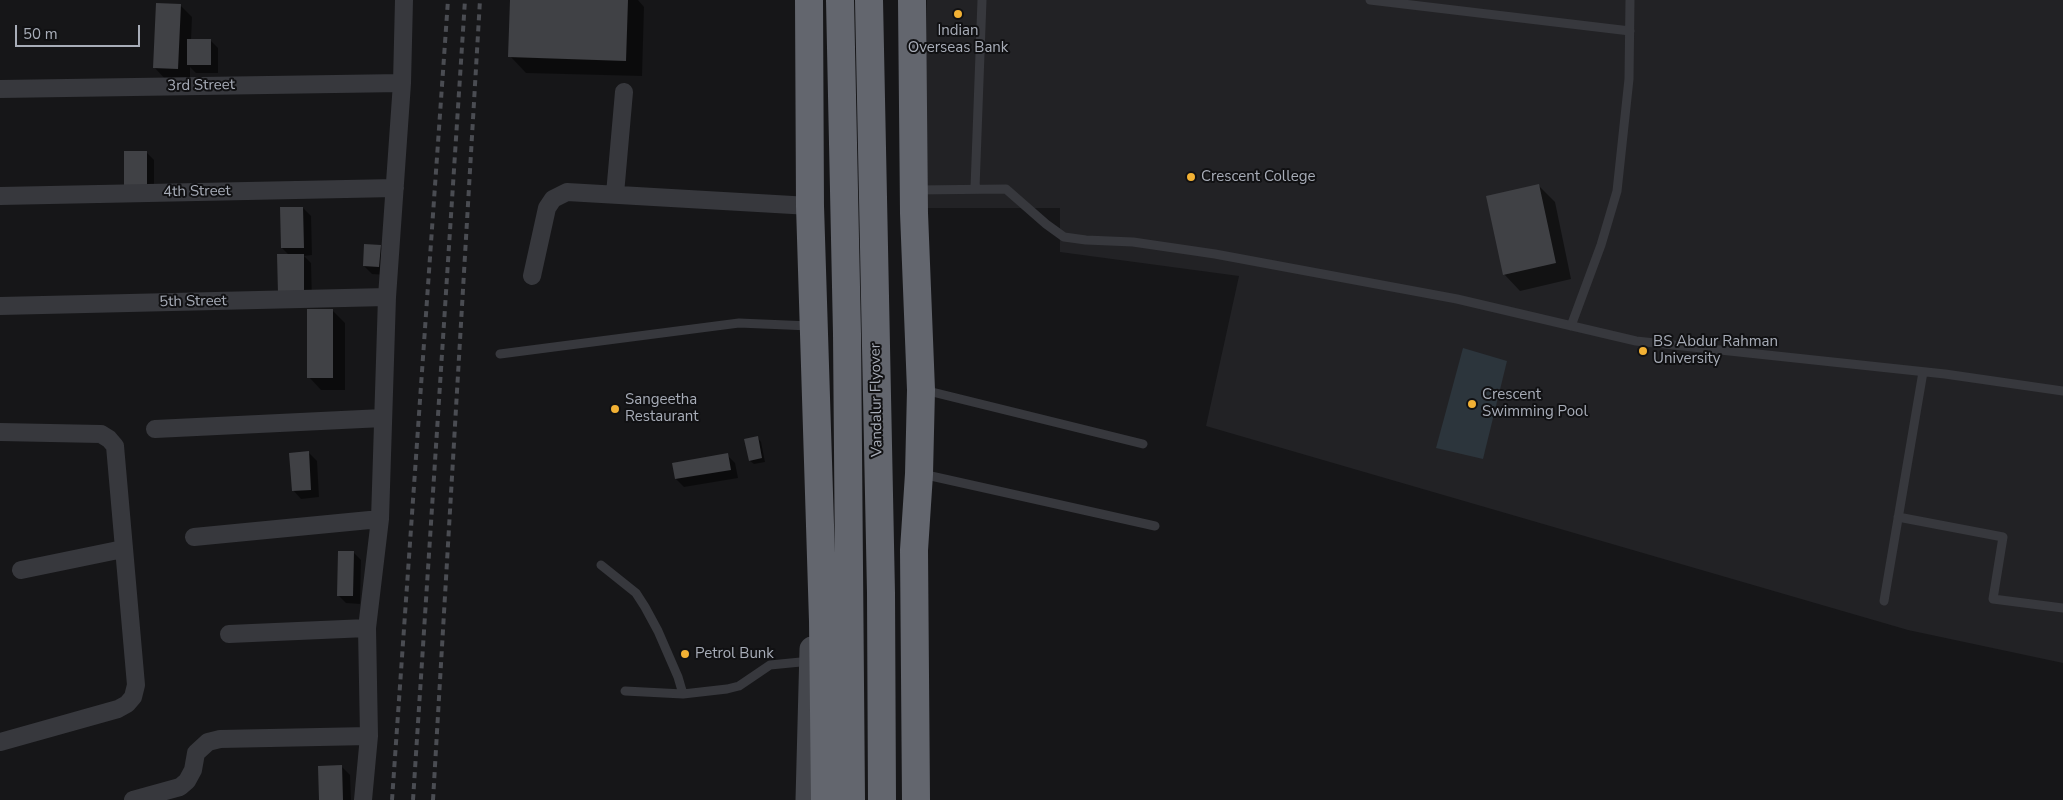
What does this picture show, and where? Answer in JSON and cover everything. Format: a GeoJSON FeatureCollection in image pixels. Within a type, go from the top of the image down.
{"type":"FeatureCollection","features":[{"type":"Feature","properties":{"kind":"highway"},"geometry":{"type":"LineString","coordinates":[[809,0],[812,326],[821,570],[825,800]]}},
{"type":"Feature","properties":{"kind":"highway","name":"Vandalur Flyover"},"geometry":{"type":"LineString","coordinates":[[840,0],[847,334],[851,800]]}},
{"type":"Feature","properties":{"kind":"highway","name":"Vandalur Flyover"},"geometry":{"type":"LineString","coordinates":[[870,0],[881,593],[882,800]]}},
{"type":"Feature","properties":{"kind":"highway"},"geometry":{"type":"LineString","coordinates":[[912,0],[914,190],[921,390],[920,474],[914,550],[916,800]]}},
{"type":"Feature","properties":{"kind":"street"},"geometry":{"type":"LineString","coordinates":[[363,800],[369,736],[367,628],[380,519],[387,297],[402,83],[404,0]]}},
{"type":"Feature","properties":{"kind":"street","name":"3rd Street"},"geometry":{"type":"LineString","coordinates":[[0,89],[402,83]]}},
{"type":"Feature","properties":{"kind":"street"},"geometry":{"type":"LineString","coordinates":[[615,194],[624,92]]}},
{"type":"Feature","properties":{"kind":"street","name":"4th Street"},"geometry":{"type":"LineString","coordinates":[[0,196],[395,188]]}},
{"type":"Feature","properties":{"kind":"street"},"geometry":{"type":"LineString","coordinates":[[532,276],[547,208],[553,199],[567,192],[810,206]]}},
{"type":"Feature","properties":{"kind":"street","name":"5th Street"},"geometry":{"type":"LineString","coordinates":[[0,306],[387,297]]}},
{"type":"Feature","properties":{"kind":"street"},"geometry":{"type":"LineString","coordinates":[[155,429],[383,418]]}},
{"type":"Feature","properties":{"kind":"street"},"geometry":{"type":"LineString","coordinates":[[0,432],[101,434],[115,446],[136,685],[133,697],[127,704],[118,709],[0,742]]}},
{"type":"Feature","properties":{"kind":"street"},"geometry":{"type":"LineString","coordinates":[[194,537],[380,519]]}},
{"type":"Feature","properties":{"kind":"street"},"geometry":{"type":"LineString","coordinates":[[21,570],[123,549]]}},
{"type":"Feature","properties":{"kind":"street"},"geometry":{"type":"LineString","coordinates":[[808,800],[812,635],[821,570]]}},
{"type":"Feature","properties":{"kind":"street"},"geometry":{"type":"LineString","coordinates":[[229,634],[367,628]]}},
{"type":"Feature","properties":{"kind":"street"},"geometry":{"type":"LineString","coordinates":[[133,800],[180,788],[187,781],[193,770],[196,753],[208,742],[220,740],[369,736]]}},
{"type":"Feature","properties":{"kind":"lane"},"geometry":{"type":"LineString","coordinates":[[975,188],[982,0]]}},
{"type":"Feature","properties":{"kind":"lane"},"geometry":{"type":"LineString","coordinates":[[1370,0],[1630,30]]}},
{"type":"Feature","properties":{"kind":"lane"},"geometry":{"type":"LineString","coordinates":[[1571,326],[1602,245],[1617,191],[1629,79],[1630,0]]}},
{"type":"Feature","properties":{"kind":"lane"},"geometry":{"type":"LineString","coordinates":[[914,190],[1006,189],[1046,224],[1064,236],[1086,240],[1133,242],[1215,254],[1457,299],[1636,341],[1923,372],[2063,391]]}},
{"type":"Feature","properties":{"kind":"lane"},"geometry":{"type":"LineString","coordinates":[[500,354],[739,323],[812,326]]}},
{"type":"Feature","properties":{"kind":"lane"},"geometry":{"type":"LineString","coordinates":[[1884,601],[1923,372]]}},
{"type":"Feature","properties":{"kind":"lane"},"geometry":{"type":"LineString","coordinates":[[921,390],[1143,444]]}},
{"type":"Feature","properties":{"kind":"lane"},"geometry":{"type":"LineString","coordinates":[[920,474],[1155,526]]}},
{"type":"Feature","properties":{"kind":"lane"},"geometry":{"type":"LineString","coordinates":[[1898,517],[2003,537],[1993,599],[2063,608]]}},
{"type":"Feature","properties":{"kind":"lane"},"geometry":{"type":"LineString","coordinates":[[601,565],[636,593],[645,607],[658,631],[678,677],[682,694]]}},
{"type":"Feature","properties":{"kind":"lane"},"geometry":{"type":"LineString","coordinates":[[624,691],[682,694],[739,686],[770,665],[811,662]]}},
{"type":"Feature","properties":{"kind":"shaded area","name":"BS Abdur Rahman University"},"geometry":{"type":"Polygon","coordinates":[[[927,0],[2063,0],[2063,663],[1908,630],[1206,426],[1239,276],[1060,252],[1060,208],[922,208],[927,0]]]}},
{"type":"Feature","properties":{"kind":"shaded area","name":"Crescent Swimming Pool"},"geometry":{"type":"Polygon","coordinates":[[[1463,348],[1507,361],[1483,459],[1436,448],[1463,348]]]}},
{"type":"Feature","properties":{"kind":"building"},"geometry":{"type":"Polygon","coordinates":[[[510,0],[628,0],[626,61],[508,57],[510,0]]]}},
{"type":"Feature","properties":{"kind":"building"},"geometry":{"type":"Polygon","coordinates":[[[156,3],[181,4],[178,69],[153,68],[156,3]]]}},
{"type":"Feature","properties":{"kind":"building"},"geometry":{"type":"Polygon","coordinates":[[[187,39],[211,39],[211,65],[187,65],[187,39]]]}},
{"type":"Feature","properties":{"kind":"building"},"geometry":{"type":"Polygon","coordinates":[[[124,151],[147,151],[147,187],[124,188],[124,151]]]}},
{"type":"Feature","properties":{"kind":"building"},"geometry":{"type":"Polygon","coordinates":[[[1539,184],[1556,263],[1503,275],[1486,196],[1539,184]]]}},
{"type":"Feature","properties":{"kind":"building"},"geometry":{"type":"Polygon","coordinates":[[[280,207],[303,207],[304,248],[281,248],[280,207]]]}},
{"type":"Feature","properties":{"kind":"building"},"geometry":{"type":"Polygon","coordinates":[[[364,244],[381,245],[379,267],[363,266],[364,244]]]}},
{"type":"Feature","properties":{"kind":"building"},"geometry":{"type":"Polygon","coordinates":[[[277,254],[304,254],[304,294],[278,294],[277,254]]]}},
{"type":"Feature","properties":{"kind":"building"},"geometry":{"type":"Polygon","coordinates":[[[307,309],[333,309],[333,378],[307,378],[307,309]]]}},
{"type":"Feature","properties":{"kind":"building"},"geometry":{"type":"Polygon","coordinates":[[[758,436],[762,458],[749,461],[744,439],[758,436]]]}},
{"type":"Feature","properties":{"kind":"building"},"geometry":{"type":"Polygon","coordinates":[[[309,451],[311,490],[292,491],[289,453],[309,451]]]}},
{"type":"Feature","properties":{"kind":"building"},"geometry":{"type":"Polygon","coordinates":[[[728,453],[731,470],[675,479],[672,463],[728,453]]]}},
{"type":"Feature","properties":{"kind":"building"},"geometry":{"type":"Polygon","coordinates":[[[338,551],[354,551],[353,596],[337,596],[338,551]]]}},
{"type":"Feature","properties":{"kind":"building"},"geometry":{"type":"Polygon","coordinates":[[[342,765],[343,800],[319,800],[318,766],[342,765]]]}},
{"type":"Feature","properties":{"kind":"railway"},"geometry":{"type":"LineString","coordinates":[[392,800],[448,0]]}},
{"type":"Feature","properties":{"kind":"railway"},"geometry":{"type":"LineString","coordinates":[[413,800],[465,0]]}},
{"type":"Feature","properties":{"kind":"railway"},"geometry":{"type":"LineString","coordinates":[[433,800],[480,0]]}},
{"type":"Feature","properties":{"kind":"place","name":"Indian Overseas Bank"},"geometry":{"type":"Point","coordinates":[958,14]}},
{"type":"Feature","properties":{"kind":"place","name":"Crescent College"},"geometry":{"type":"Point","coordinates":[1191,177]}},
{"type":"Feature","properties":{"kind":"place","name":"BS Abdur Rahman University"},"geometry":{"type":"Point","coordinates":[1643,351]}},
{"type":"Feature","properties":{"kind":"place","name":"Crescent Swimming Pool"},"geometry":{"type":"Point","coordinates":[1472,404]}},
{"type":"Feature","properties":{"kind":"place","name":"Sangeetha Restaurant"},"geometry":{"type":"Point","coordinates":[615,409]}},
{"type":"Feature","properties":{"kind":"place","name":"Petrol Bunk"},"geometry":{"type":"Point","coordinates":[685,654]}}]}
